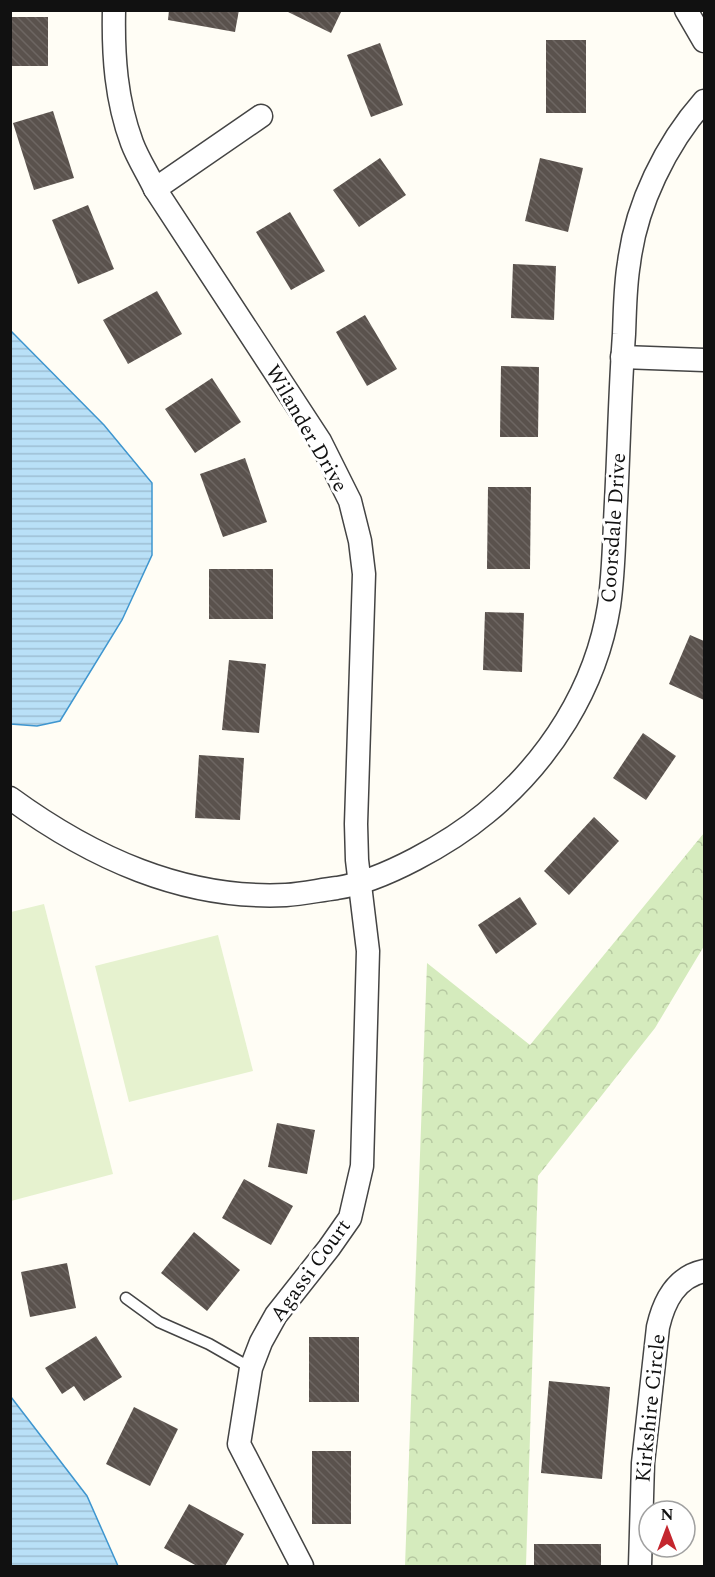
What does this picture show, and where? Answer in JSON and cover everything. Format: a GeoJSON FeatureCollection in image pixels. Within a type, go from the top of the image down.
{"type":"FeatureCollection","features":[{"type":"Feature","properties":{"kind":"street","name":"Wilander Drive"},"geometry":{"type":"LineString","coordinates":[[114,10],[114,60],[120,102],[133,144],[155,189],[314,432],[350,501],[360,541],[364,574],[356,824],[359,885]]}},
{"type":"Feature","properties":{"kind":"street"},"geometry":{"type":"LineString","coordinates":[[686,10],[705,40]]}},
{"type":"Feature","properties":{"kind":"street","name":"Coorsdale Drive"},"geometry":{"type":"LineString","coordinates":[[10,798],[72,839],[135,870],[174,883],[222,891],[286,895],[359,885],[433,850],[472,825],[505,798],[558,736],[577,701],[597,652],[608,609],[612,580],[622,357],[629,261],[638,223],[651,185],[689,118],[705,101]]}},
{"type":"Feature","properties":{"kind":"street"},"geometry":{"type":"LineString","coordinates":[[155,189],[261,116]]}},
{"type":"Feature","properties":{"kind":"street"},"geometry":{"type":"LineString","coordinates":[[622,357],[705,360]]}},
{"type":"Feature","properties":{"kind":"street","name":"Agassi Court"},"geometry":{"type":"LineString","coordinates":[[302,1566],[239,1444],[251,1368],[261,1342],[276,1315],[350,1218],[357,1191],[362,1166],[368,951],[359,885]]}},
{"type":"Feature","properties":{"kind":"street","name":"Kirkshire Circle"},"geometry":{"type":"LineString","coordinates":[[640,1566],[643,1463],[658,1327],[669,1295],[684,1279],[705,1271]]}},
{"type":"Feature","properties":{"kind":"lane"},"geometry":{"type":"LineString","coordinates":[[126,1298],[159,1322],[209,1344],[251,1368]]}},
{"type":"Feature","properties":{"kind":"green space"},"geometry":{"type":"Polygon","coordinates":[[[704,833],[704,946],[655,1028],[538,1176],[526,1566],[405,1566],[427,963],[530,1045],[704,833]]]}},
{"type":"Feature","properties":{"kind":"green space"},"geometry":{"type":"Polygon","coordinates":[[[44,904],[113,1174],[11,1201],[11,912],[44,904]]]}},
{"type":"Feature","properties":{"kind":"green space"},"geometry":{"type":"Polygon","coordinates":[[[218,935],[253,1071],[129,1102],[95,966],[218,935]]]}},
{"type":"Feature","properties":{"kind":"water"},"geometry":{"type":"Polygon","coordinates":[[[11,331],[104,425],[152,483],[152,555],[122,620],[60,721],[37,726],[11,724],[11,331]]]}},
{"type":"Feature","properties":{"kind":"water"},"geometry":{"type":"Polygon","coordinates":[[[11,1397],[87,1496],[118,1566],[11,1566],[11,1397]]]}},
{"type":"Feature","properties":{"kind":"building"},"geometry":{"type":"Polygon","coordinates":[[[169,10],[239,10],[235,32],[168,20],[169,10]]]}},
{"type":"Feature","properties":{"kind":"building"},"geometry":{"type":"Polygon","coordinates":[[[284,10],[342,10],[331,33],[284,10]]]}},
{"type":"Feature","properties":{"kind":"building"},"geometry":{"type":"Polygon","coordinates":[[[10,17],[48,17],[48,66],[10,66],[10,17]]]}},
{"type":"Feature","properties":{"kind":"building"},"geometry":{"type":"Polygon","coordinates":[[[546,40],[586,40],[586,113],[546,113],[546,40]]]}},
{"type":"Feature","properties":{"kind":"building"},"geometry":{"type":"Polygon","coordinates":[[[380,43],[403,105],[371,117],[347,55],[380,43]]]}},
{"type":"Feature","properties":{"kind":"building"},"geometry":{"type":"Polygon","coordinates":[[[53,111],[74,178],[34,190],[13,123],[53,111]]]}},
{"type":"Feature","properties":{"kind":"building"},"geometry":{"type":"Polygon","coordinates":[[[380,158],[406,195],[359,227],[333,190],[380,158]]]}},
{"type":"Feature","properties":{"kind":"building"},"geometry":{"type":"Polygon","coordinates":[[[540,158],[583,168],[568,232],[525,221],[540,158]]]}},
{"type":"Feature","properties":{"kind":"building"},"geometry":{"type":"Polygon","coordinates":[[[88,205],[114,269],[78,284],[52,220],[88,205]]]}},
{"type":"Feature","properties":{"kind":"building"},"geometry":{"type":"Polygon","coordinates":[[[290,212],[325,271],[291,290],[256,232],[290,212]]]}},
{"type":"Feature","properties":{"kind":"building"},"geometry":{"type":"Polygon","coordinates":[[[513,264],[556,266],[554,320],[511,318],[513,264]]]}},
{"type":"Feature","properties":{"kind":"building"},"geometry":{"type":"Polygon","coordinates":[[[157,291],[182,334],[128,364],[103,320],[157,291]]]}},
{"type":"Feature","properties":{"kind":"building"},"geometry":{"type":"Polygon","coordinates":[[[365,315],[397,369],[367,386],[336,332],[365,315]]]}},
{"type":"Feature","properties":{"kind":"building"},"geometry":{"type":"Polygon","coordinates":[[[501,366],[539,367],[538,437],[500,437],[501,366]]]}},
{"type":"Feature","properties":{"kind":"building"},"geometry":{"type":"Polygon","coordinates":[[[212,378],[241,422],[195,453],[165,409],[212,378]]]}},
{"type":"Feature","properties":{"kind":"building"},"geometry":{"type":"Polygon","coordinates":[[[245,458],[267,522],[223,537],[200,474],[245,458]]]}},
{"type":"Feature","properties":{"kind":"building"},"geometry":{"type":"Polygon","coordinates":[[[488,487],[531,487],[530,569],[487,569],[488,487]]]}},
{"type":"Feature","properties":{"kind":"building"},"geometry":{"type":"Polygon","coordinates":[[[209,569],[273,569],[273,619],[209,619],[209,569]]]}},
{"type":"Feature","properties":{"kind":"building"},"geometry":{"type":"Polygon","coordinates":[[[485,612],[524,613],[522,672],[483,670],[485,612]]]}},
{"type":"Feature","properties":{"kind":"building"},"geometry":{"type":"Polygon","coordinates":[[[690,635],[704,641],[704,700],[669,684],[690,635]]]}},
{"type":"Feature","properties":{"kind":"building"},"geometry":{"type":"Polygon","coordinates":[[[229,660],[266,664],[259,733],[222,730],[229,660]]]}},
{"type":"Feature","properties":{"kind":"building"},"geometry":{"type":"Polygon","coordinates":[[[643,733],[676,756],[646,800],[613,778],[643,733]]]}},
{"type":"Feature","properties":{"kind":"building"},"geometry":{"type":"Polygon","coordinates":[[[199,755],[244,758],[240,820],[195,818],[199,755]]]}},
{"type":"Feature","properties":{"kind":"building"},"geometry":{"type":"Polygon","coordinates":[[[594,817],[619,841],[569,895],[544,871],[594,817]]]}},
{"type":"Feature","properties":{"kind":"building"},"geometry":{"type":"Polygon","coordinates":[[[520,897],[537,924],[496,954],[478,925],[520,897]]]}},
{"type":"Feature","properties":{"kind":"building"},"geometry":{"type":"Polygon","coordinates":[[[277,1123],[315,1130],[307,1174],[268,1167],[277,1123]]]}},
{"type":"Feature","properties":{"kind":"building"},"geometry":{"type":"Polygon","coordinates":[[[244,1179],[293,1206],[271,1245],[222,1218],[244,1179]]]}},
{"type":"Feature","properties":{"kind":"building"},"geometry":{"type":"Polygon","coordinates":[[[194,1232],[240,1270],[207,1311],[161,1273],[194,1232]]]}},
{"type":"Feature","properties":{"kind":"building"},"geometry":{"type":"Polygon","coordinates":[[[67,1263],[76,1308],[30,1317],[21,1272],[67,1263]]]}},
{"type":"Feature","properties":{"kind":"building"},"geometry":{"type":"Polygon","coordinates":[[[96,1336],[122,1377],[84,1401],[74,1386],[62,1394],[45,1368],[96,1336]]]}},
{"type":"Feature","properties":{"kind":"building"},"geometry":{"type":"Polygon","coordinates":[[[309,1337],[359,1337],[359,1402],[309,1402],[309,1337]]]}},
{"type":"Feature","properties":{"kind":"building"},"geometry":{"type":"Polygon","coordinates":[[[549,1381],[610,1387],[602,1479],[541,1473],[549,1381]]]}},
{"type":"Feature","properties":{"kind":"building"},"geometry":{"type":"Polygon","coordinates":[[[134,1407],[178,1429],[150,1486],[106,1464],[134,1407]]]}},
{"type":"Feature","properties":{"kind":"building"},"geometry":{"type":"Polygon","coordinates":[[[312,1451],[351,1451],[351,1524],[312,1524],[312,1451]]]}},
{"type":"Feature","properties":{"kind":"building"},"geometry":{"type":"Polygon","coordinates":[[[189,1504],[244,1534],[225,1566],[197,1566],[164,1548],[189,1504]]]}},
{"type":"Feature","properties":{"kind":"building"},"geometry":{"type":"Polygon","coordinates":[[[534,1544],[601,1544],[601,1566],[534,1566],[534,1544]]]}}]}
